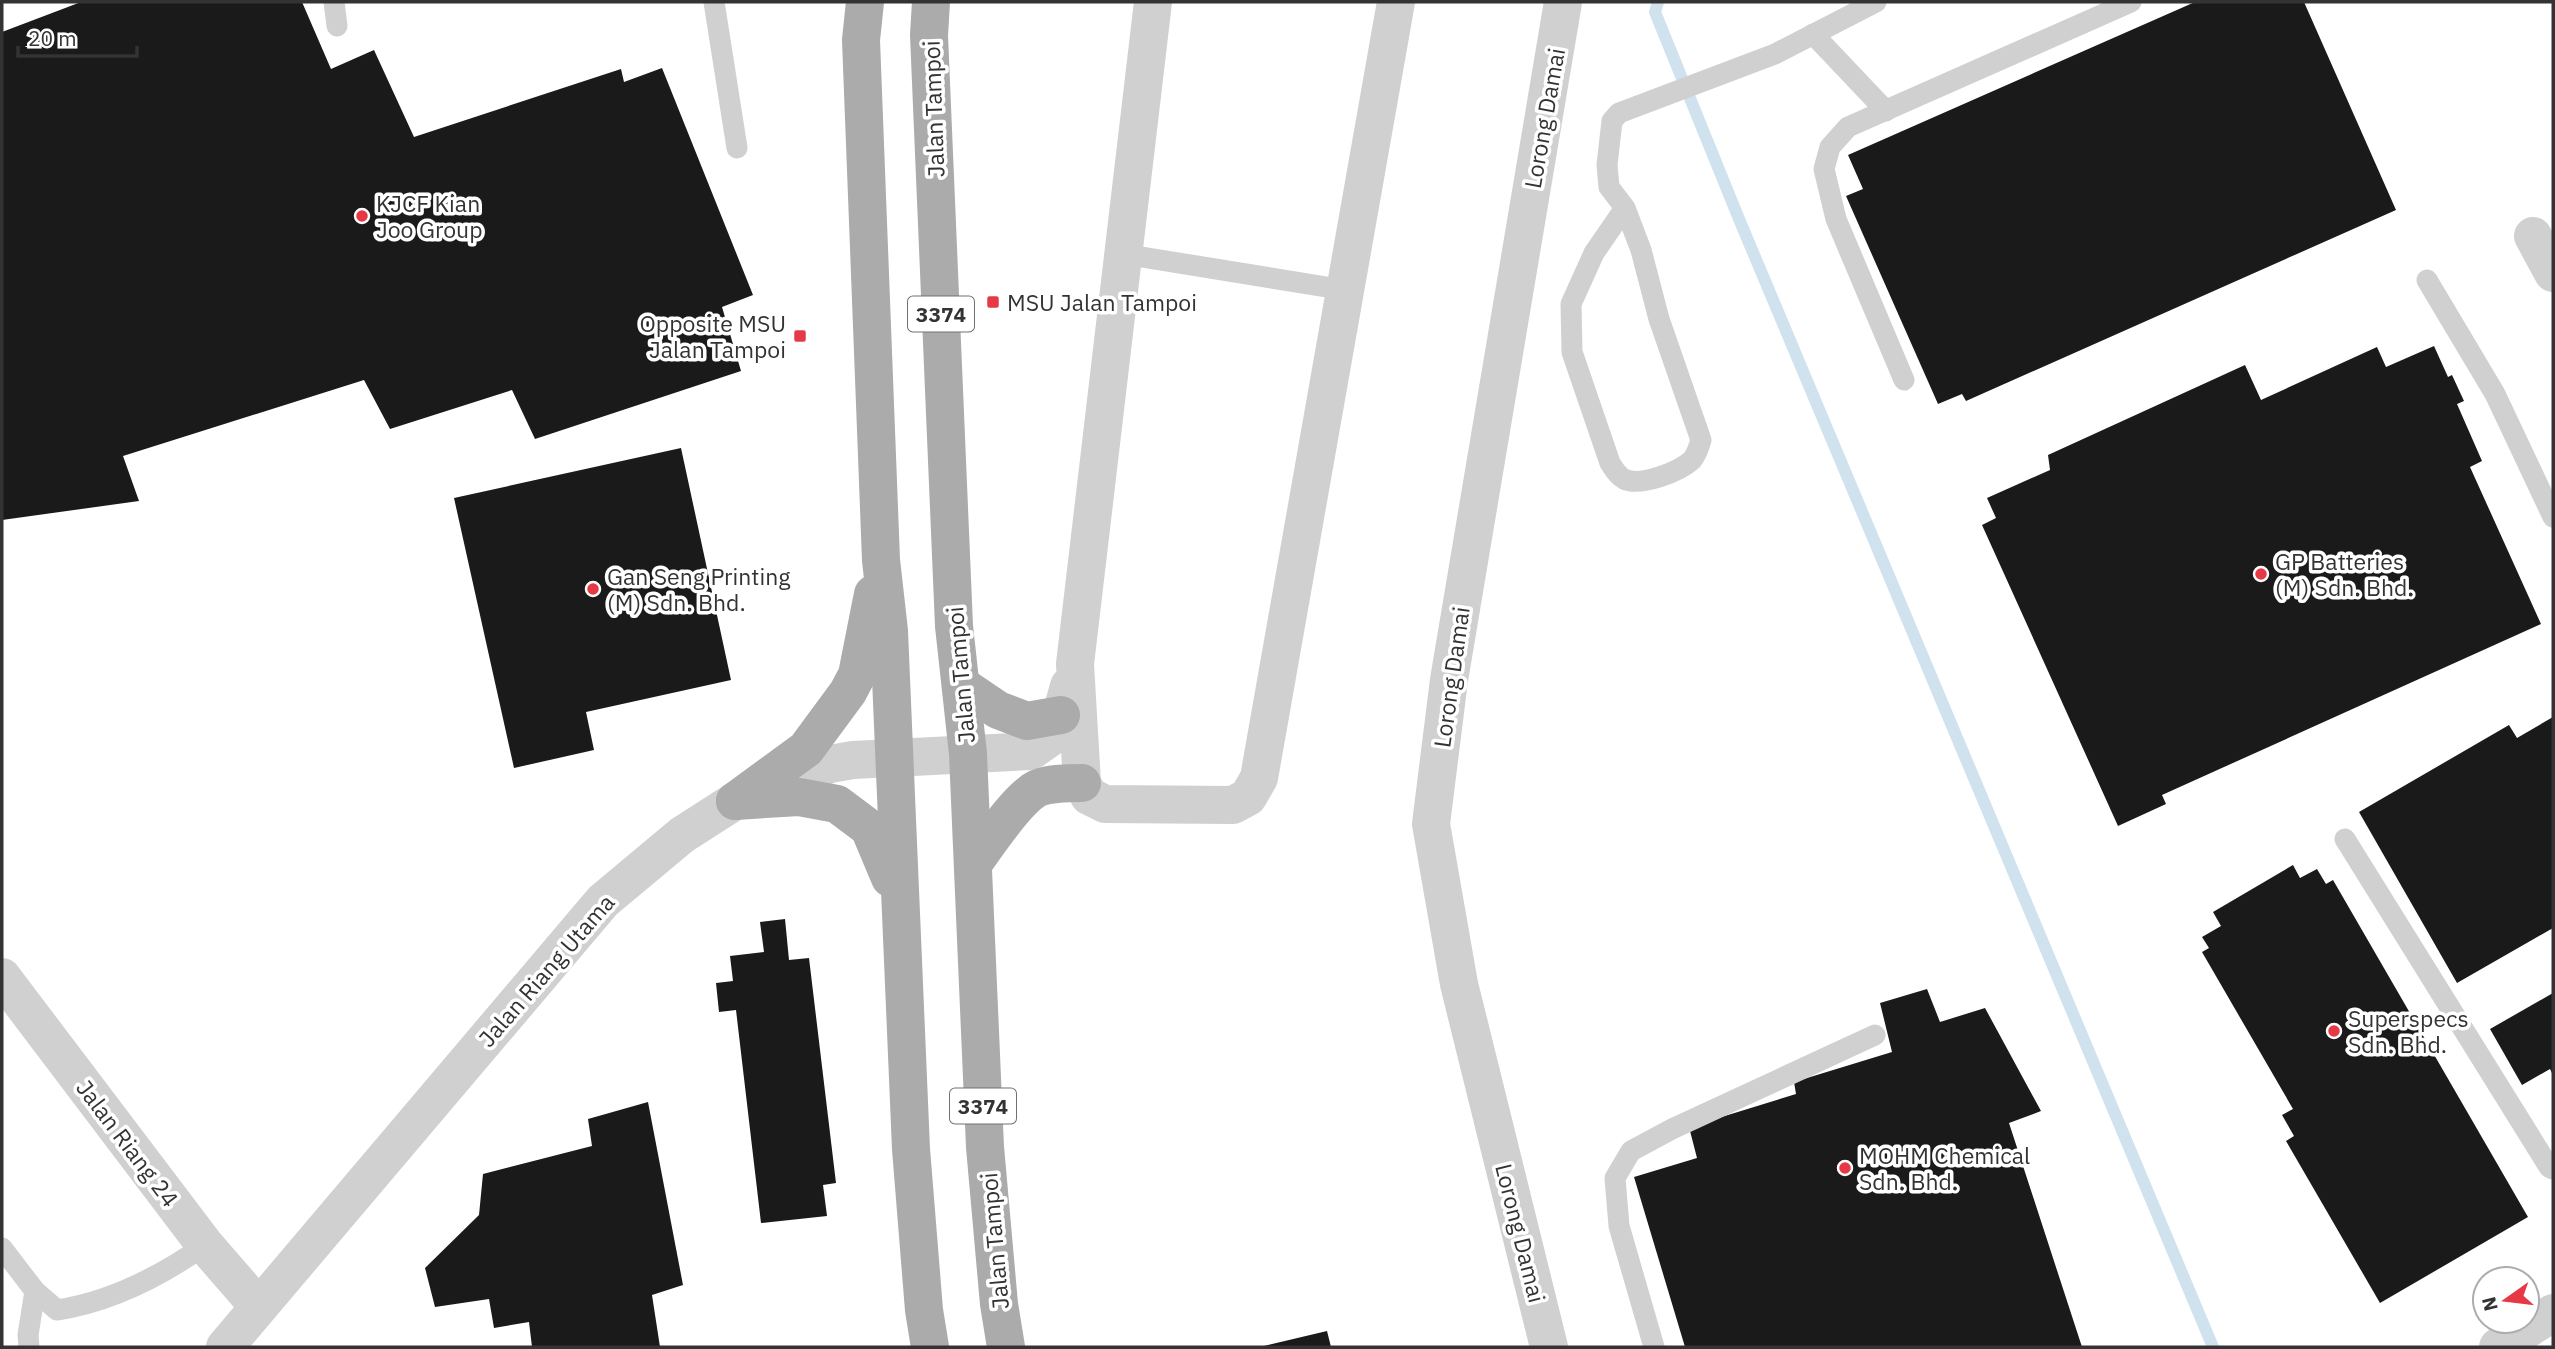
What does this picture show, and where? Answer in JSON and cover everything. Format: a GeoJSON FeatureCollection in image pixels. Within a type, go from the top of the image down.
{"type":"FeatureCollection","features":[{"type":"Feature","properties":{"kind":"main road"},"geometry":{"type":"LineString","coordinates":[[865,2],[861,40],[881,560],[889,631],[911,1149],[930,1347]]}},
{"type":"Feature","properties":{"kind":"main road","name":"Jalan Tampoi"},"geometry":{"type":"LineString","coordinates":[[931,2],[929,35],[954,612],[968,754],[985,1147],[999,1304],[1006,1347]]}},
{"type":"Feature","properties":{"kind":"main road"},"geometry":{"type":"LineString","coordinates":[[735,802],[806,749],[848,692],[857,676],[881,560]]}},
{"type":"Feature","properties":{"kind":"main road"},"geometry":{"type":"LineString","coordinates":[[961,685],[998,710],[1027,721],[1061,715]]}},
{"type":"Feature","properties":{"kind":"main road"},"geometry":{"type":"LineString","coordinates":[[972,864],[1015,809],[1037,789],[1082,783]]}},
{"type":"Feature","properties":{"kind":"main road"},"geometry":{"type":"LineString","coordinates":[[735,802],[799,797],[837,804],[869,828],[899,898]]}},
{"type":"Feature","properties":{"kind":"street"},"geometry":{"type":"LineString","coordinates":[[1153,2],[1075,664],[1082,783],[1089,796],[1105,804],[1233,805],[1248,797],[1259,778],[1396,2]]}},
{"type":"Feature","properties":{"kind":"street","name":"Lorong Damai"},"geometry":{"type":"LineString","coordinates":[[1549,1347],[1459,984],[1431,824],[1449,680],[1563,2]]}},
{"type":"Feature","properties":{"kind":"street"},"geometry":{"type":"LineString","coordinates":[[2533,236],[2553,273]]}},
{"type":"Feature","properties":{"kind":"street","name":"Jalan Riang Utama"},"geometry":{"type":"LineString","coordinates":[[225,1347],[603,901],[682,835],[735,802],[830,764],[853,760],[1031,751],[1051,737],[1061,715],[1075,664]]}},
{"type":"Feature","properties":{"kind":"street","name":"Jalan Riang 24"},"geometry":{"type":"LineString","coordinates":[[2,977],[205,1245],[258,1306]]}},
{"type":"Feature","properties":{"kind":"street"},"geometry":{"type":"LineString","coordinates":[[2498,1347],[2553,1313]]}},
{"type":"Feature","properties":{"kind":"lane"},"geometry":{"type":"LineString","coordinates":[[334,2],[337,26]]}},
{"type":"Feature","properties":{"kind":"lane"},"geometry":{"type":"LineString","coordinates":[[714,2],[737,148]]}},
{"type":"Feature","properties":{"kind":"lane"},"geometry":{"type":"LineString","coordinates":[[1625,208],[1594,253],[1571,304],[1572,352],[1610,463],[1616,473],[1626,480],[1638,483],[1649,481],[1692,460],[1701,440],[1659,318],[1641,250],[1625,208],[1609,187],[1607,165],[1612,121],[1619,113],[1774,54],[1876,2]]}},
{"type":"Feature","properties":{"kind":"lane"},"geometry":{"type":"LineString","coordinates":[[1904,380],[1836,219],[1824,169],[1830,147],[1848,127],[2116,4]]}},
{"type":"Feature","properties":{"kind":"lane"},"geometry":{"type":"LineString","coordinates":[[1813,34],[1886,111]]}},
{"type":"Feature","properties":{"kind":"lane"},"geometry":{"type":"LineString","coordinates":[[1123,254],[1345,290]]}},
{"type":"Feature","properties":{"kind":"lane"},"geometry":{"type":"LineString","coordinates":[[2427,280],[2496,394],[2553,517]]}},
{"type":"Feature","properties":{"kind":"lane"},"geometry":{"type":"LineString","coordinates":[[2345,839],[2549,1167],[2553,1169]]}},
{"type":"Feature","properties":{"kind":"lane"},"geometry":{"type":"LineString","coordinates":[[1654,1347],[1619,1226],[1615,1178],[1631,1151],[1672,1129],[1875,1035]]}},
{"type":"Feature","properties":{"kind":"lane"},"geometry":{"type":"LineString","coordinates":[[2,1248],[35,1291],[57,1310],[88,1305],[155,1276],[180,1263],[205,1245]]}},
{"type":"Feature","properties":{"kind":"lane"},"geometry":{"type":"LineString","coordinates":[[29,1347],[28,1335],[35,1291]]}},
{"type":"Feature","properties":{"kind":"building","name":"KJCF Kian Joo Group"},"geometry":{"type":"Polygon","coordinates":[[[81,2],[302,2],[331,69],[374,50],[414,137],[621,69],[624,82],[662,68],[753,295],[722,307],[741,371],[535,439],[512,390],[390,429],[364,380],[123,456],[139,501],[2,520],[2,32],[81,2]]]}},
{"type":"Feature","properties":{"kind":"building"},"geometry":{"type":"Polygon","coordinates":[[[2195,2],[2304,2],[2396,210],[1966,401],[1962,394],[1938,404],[1846,196],[1863,189],[1848,155],[2195,2]]]}},
{"type":"Feature","properties":{"kind":"building","name":"GP Batteries (M) Sdn. Bhd."},"geometry":{"type":"Polygon","coordinates":[[[2434,346],[2448,377],[2452,375],[2464,401],[2457,404],[2482,461],[2470,467],[2541,624],[2162,795],[2166,804],[2118,826],[1982,525],[1996,518],[1987,498],[2050,470],[2048,455],[2245,365],[2261,400],[2377,347],[2386,367],[2434,346]]]}},
{"type":"Feature","properties":{"kind":"building","name":"Gan Seng Printing (M) Sdn. Bhd."},"geometry":{"type":"Polygon","coordinates":[[[681,448],[731,680],[586,712],[594,750],[514,768],[454,498],[681,448]]]}},
{"type":"Feature","properties":{"kind":"building","name":"Superspecs Sdn. Bhd."},"geometry":{"type":"Polygon","coordinates":[[[2553,717],[2553,928],[2457,983],[2359,812],[2509,725],[2517,738],[2553,717]]]}},
{"type":"Feature","properties":{"kind":"building","name":"Superspecs Sdn. Bhd."},"geometry":{"type":"Polygon","coordinates":[[[2293,865],[2300,878],[2317,869],[2326,884],[2333,880],[2528,1217],[2380,1303],[2286,1141],[2294,1136],[2282,1115],[2293,1109],[2202,952],[2209,948],[2202,937],[2221,926],[2213,912],[2293,865]]]}},
{"type":"Feature","properties":{"kind":"building"},"geometry":{"type":"Polygon","coordinates":[[[785,919],[789,960],[809,958],[836,1183],[823,1185],[827,1216],[761,1223],[736,1010],[719,1012],[716,983],[733,981],[730,956],[764,952],[760,922],[785,919]]]}},
{"type":"Feature","properties":{"kind":"building","name":"MOHM Chemical Sdn. Bhd."},"geometry":{"type":"Polygon","coordinates":[[[1927,989],[1940,1022],[1985,1008],[2041,1111],[2009,1123],[2082,1347],[1685,1347],[1634,1177],[1697,1158],[1689,1127],[1796,1094],[1794,1082],[1892,1052],[1880,1003],[1927,989]]]}},
{"type":"Feature","properties":{"kind":"building","name":"Superspecs Sdn. Bhd."},"geometry":{"type":"Polygon","coordinates":[[[2553,993],[2553,1075],[2550,1069],[2522,1085],[2490,1029],[2553,993]]]}},
{"type":"Feature","properties":{"kind":"building"},"geometry":{"type":"Polygon","coordinates":[[[648,1102],[683,1285],[652,1295],[660,1347],[532,1347],[529,1322],[494,1328],[489,1299],[435,1307],[425,1268],[479,1215],[483,1174],[592,1146],[588,1119],[648,1102]]]}},
{"type":"Feature","properties":{"kind":"building"},"geometry":{"type":"Polygon","coordinates":[[[1327,1331],[1331,1347],[1264,1347],[1264,1346],[1327,1331]]]}},
{"type":"Feature","properties":{"kind":"waterway"},"geometry":{"type":"LineString","coordinates":[[1658,2],[1655,12],[1739,219],[2213,1347]]}},
{"type":"Feature","properties":{"kind":"place","name":"KJCF Kian Joo Group"},"geometry":{"type":"Point","coordinates":[362,216]}},
{"type":"Feature","properties":{"kind":"place","name":"MSU Jalan Tampoi"},"geometry":{"type":"Point","coordinates":[993,302]}},
{"type":"Feature","properties":{"kind":"place","name":"Opposite MSU Jalan Tampoi"},"geometry":{"type":"Point","coordinates":[800,336]}},
{"type":"Feature","properties":{"kind":"place","name":"GP Batteries (M) Sdn. Bhd."},"geometry":{"type":"Point","coordinates":[2261,574]}},
{"type":"Feature","properties":{"kind":"place","name":"Gan Seng Printing (M) Sdn. Bhd."},"geometry":{"type":"Point","coordinates":[593,589]}},
{"type":"Feature","properties":{"kind":"place","name":"Superspecs Sdn. Bhd."},"geometry":{"type":"Point","coordinates":[2334,1031]}},
{"type":"Feature","properties":{"kind":"place","name":"MOHM Chemical Sdn. Bhd."},"geometry":{"type":"Point","coordinates":[1845,1168]}}]}
